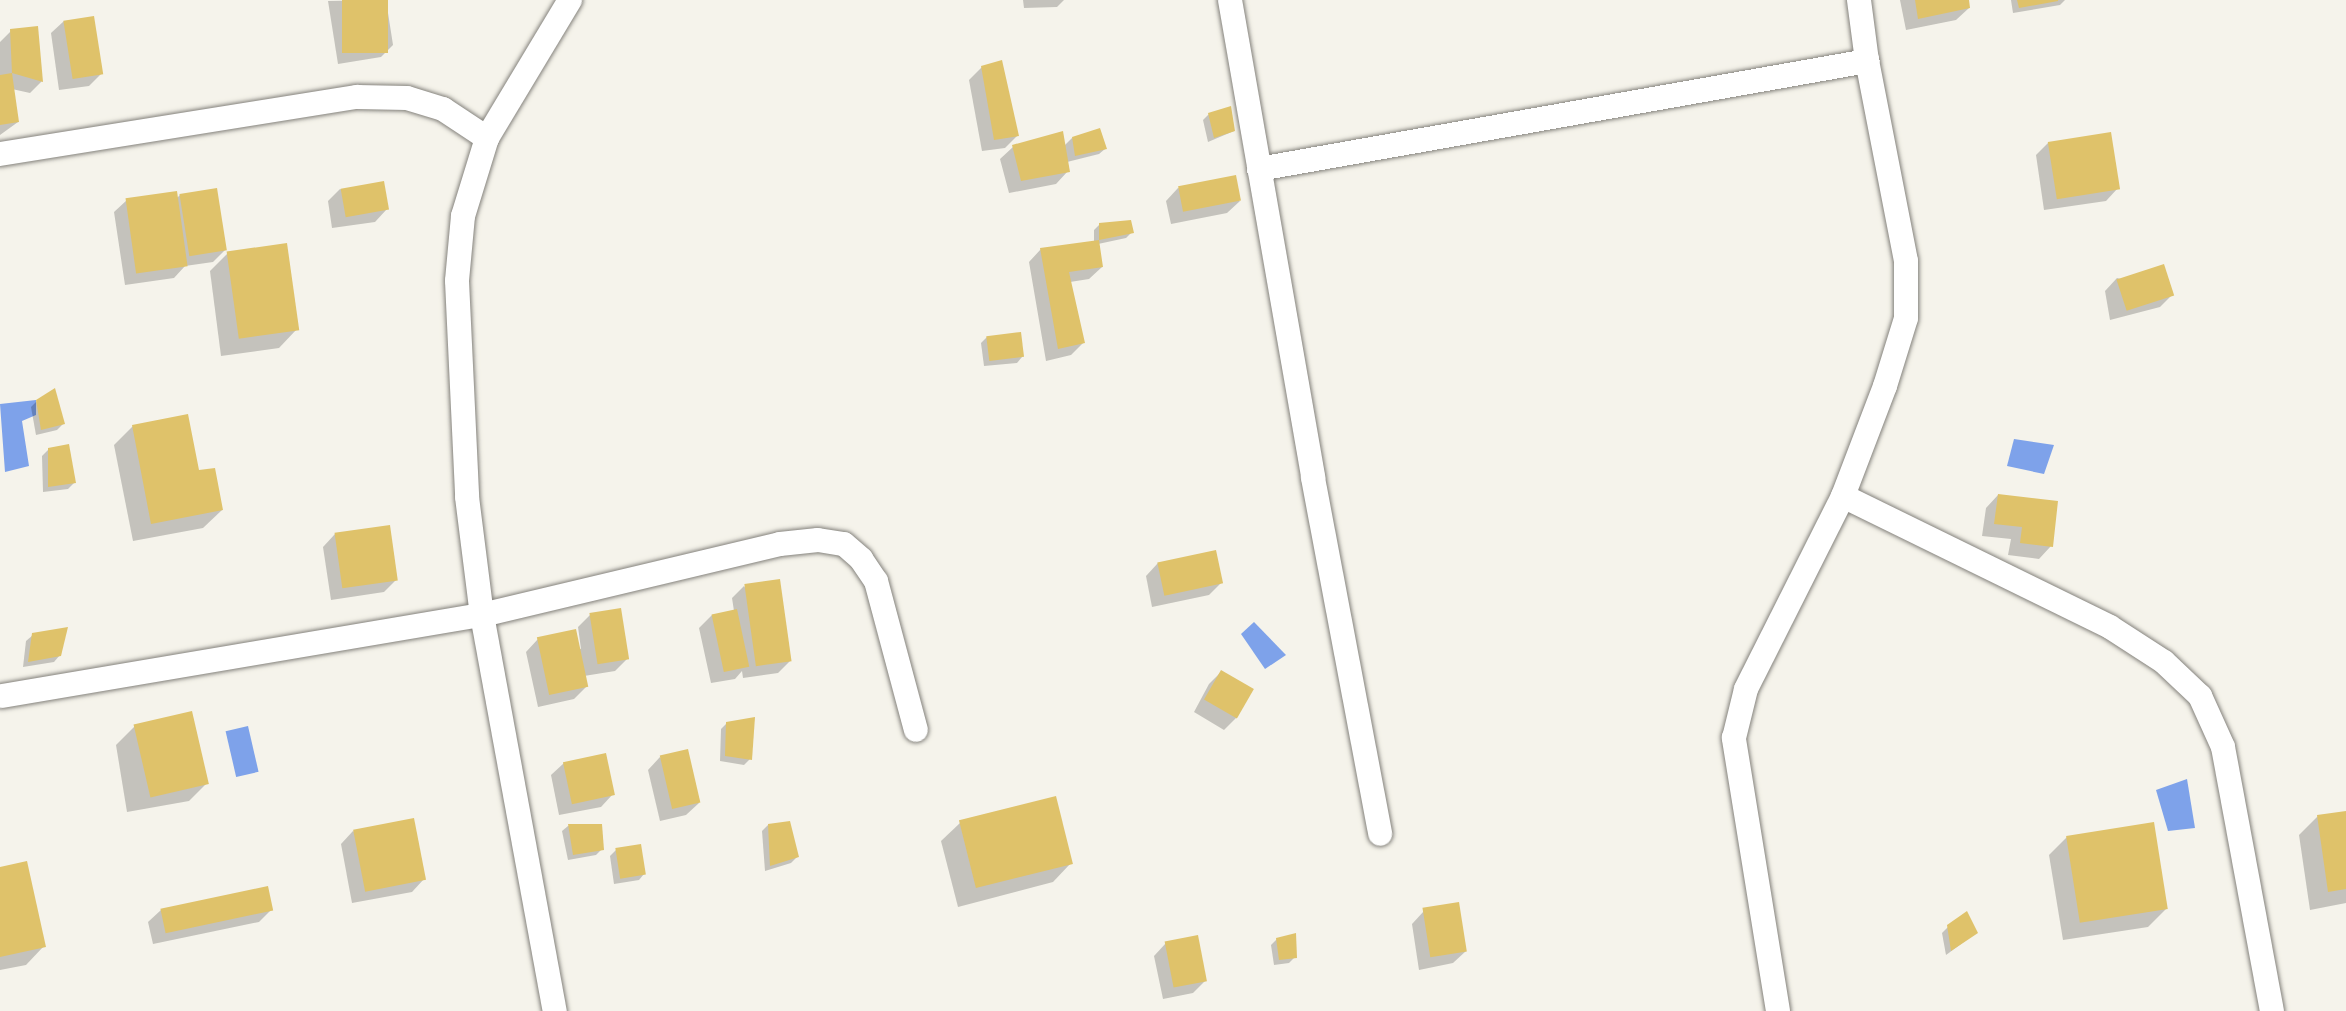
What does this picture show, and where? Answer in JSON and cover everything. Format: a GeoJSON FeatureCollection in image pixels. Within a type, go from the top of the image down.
{"type":"FeatureCollection","features":[{"type":"Feature","properties":{"kind":"street"},"geometry":{"type":"LineString","coordinates":[[555,1011],[482,615],[467,497],[457,281],[463,216],[488,138],[570,0]]}},
{"type":"Feature","properties":{"kind":"street"},"geometry":{"type":"LineString","coordinates":[[1230,0],[1380,834]]}},
{"type":"Feature","properties":{"kind":"street"},"geometry":{"type":"LineString","coordinates":[[1778,1011],[1734,738],[1746,689],[1843,496],[1885,386],[1906,318],[1906,261],[1867,61],[1859,0]]}},
{"type":"Feature","properties":{"kind":"street"},"geometry":{"type":"LineString","coordinates":[[1259,169],[1867,61]]}},
{"type":"Feature","properties":{"kind":"street"},"geometry":{"type":"LineString","coordinates":[[0,154],[357,98],[407,98],[443,109],[488,138]]}},
{"type":"Feature","properties":{"kind":"street"},"geometry":{"type":"LineString","coordinates":[[1843,496],[2110,627],[2164,662],[2200,696],[2223,747],[2272,1011]]}},
{"type":"Feature","properties":{"kind":"street"},"geometry":{"type":"LineString","coordinates":[[2,696],[482,615],[780,544],[818,540],[843,544],[861,559],[876,581],[916,730]]}},
{"type":"Feature","properties":{"kind":"water"},"geometry":{"type":"Polygon","coordinates":[[[36,400],[36,415],[22,421],[29,466],[5,472],[0,404],[36,400]]]}},
{"type":"Feature","properties":{"kind":"water"},"geometry":{"type":"Polygon","coordinates":[[[2014,439],[2054,445],[2044,474],[2007,466],[2014,439]]]}},
{"type":"Feature","properties":{"kind":"water"},"geometry":{"type":"Polygon","coordinates":[[[1254,622],[1286,655],[1265,669],[1241,634],[1254,622]]]}},
{"type":"Feature","properties":{"kind":"water"},"geometry":{"type":"Polygon","coordinates":[[[248,726],[259,772],[236,777],[226,731],[248,726]]]}},
{"type":"Feature","properties":{"kind":"water"},"geometry":{"type":"Polygon","coordinates":[[[2187,779],[2195,828],[2168,831],[2156,790],[2187,779]]]}},
{"type":"Feature","properties":{"kind":"building"},"geometry":{"type":"Polygon","coordinates":[[[342,0],[388,0],[388,53],[342,53],[342,0]]]}},
{"type":"Feature","properties":{"kind":"building"},"geometry":{"type":"Polygon","coordinates":[[[1915,0],[1969,0],[1970,8],[1918,19],[1915,0]]]}},
{"type":"Feature","properties":{"kind":"building"},"geometry":{"type":"Polygon","coordinates":[[[2017,0],[2058,0],[2058,1],[2019,8],[2017,0]]]}},
{"type":"Feature","properties":{"kind":"building"},"geometry":{"type":"Polygon","coordinates":[[[94,16],[103,74],[73,79],[63,21],[94,16]]]}},
{"type":"Feature","properties":{"kind":"building"},"geometry":{"type":"Polygon","coordinates":[[[38,26],[43,82],[12,73],[10,29],[38,26]]]}},
{"type":"Feature","properties":{"kind":"building"},"geometry":{"type":"Polygon","coordinates":[[[1002,60],[1019,136],[994,140],[981,66],[1002,60]]]}},
{"type":"Feature","properties":{"kind":"building"},"geometry":{"type":"Polygon","coordinates":[[[12,73],[19,122],[0,125],[0,75],[12,73]]]}},
{"type":"Feature","properties":{"kind":"building"},"geometry":{"type":"Polygon","coordinates":[[[1231,106],[1235,131],[1214,138],[1208,113],[1231,106]]]}},
{"type":"Feature","properties":{"kind":"building"},"geometry":{"type":"Polygon","coordinates":[[[1100,128],[1107,149],[1075,156],[1072,137],[1100,128]]]}},
{"type":"Feature","properties":{"kind":"building"},"geometry":{"type":"Polygon","coordinates":[[[1063,131],[1070,172],[1021,181],[1012,145],[1063,131]]]}},
{"type":"Feature","properties":{"kind":"building"},"geometry":{"type":"Polygon","coordinates":[[[2111,132],[2120,189],[2057,199],[2048,142],[2111,132]]]}},
{"type":"Feature","properties":{"kind":"building"},"geometry":{"type":"Polygon","coordinates":[[[1236,175],[1241,201],[1183,212],[1178,186],[1236,175]]]}},
{"type":"Feature","properties":{"kind":"building"},"geometry":{"type":"Polygon","coordinates":[[[384,181],[389,210],[346,217],[341,189],[384,181]]]}},
{"type":"Feature","properties":{"kind":"building"},"geometry":{"type":"Polygon","coordinates":[[[217,188],[227,250],[189,256],[179,194],[217,188]]]}},
{"type":"Feature","properties":{"kind":"building"},"geometry":{"type":"Polygon","coordinates":[[[177,191],[188,266],[136,273],[126,198],[177,191]]]}},
{"type":"Feature","properties":{"kind":"building"},"geometry":{"type":"Polygon","coordinates":[[[1131,220],[1134,233],[1099,240],[1099,223],[1131,220]]]}},
{"type":"Feature","properties":{"kind":"building"},"geometry":{"type":"Polygon","coordinates":[[[1099,240],[1103,267],[1069,272],[1085,343],[1058,349],[1040,248],[1099,240]]]}},
{"type":"Feature","properties":{"kind":"building"},"geometry":{"type":"Polygon","coordinates":[[[287,243],[299,330],[239,339],[227,251],[287,243]]]}},
{"type":"Feature","properties":{"kind":"building"},"geometry":{"type":"Polygon","coordinates":[[[2164,264],[2174,295],[2127,311],[2116,279],[2164,264]]]}},
{"type":"Feature","properties":{"kind":"building"},"geometry":{"type":"Polygon","coordinates":[[[1021,332],[1024,357],[989,361],[986,336],[1021,332]]]}},
{"type":"Feature","properties":{"kind":"building"},"geometry":{"type":"Polygon","coordinates":[[[55,388],[65,424],[41,430],[36,400],[55,388]]]}},
{"type":"Feature","properties":{"kind":"building"},"geometry":{"type":"Polygon","coordinates":[[[188,414],[199,470],[215,468],[223,510],[151,524],[132,425],[188,414]]]}},
{"type":"Feature","properties":{"kind":"building"},"geometry":{"type":"Polygon","coordinates":[[[69,444],[76,483],[48,487],[48,448],[69,444]]]}},
{"type":"Feature","properties":{"kind":"building"},"geometry":{"type":"Polygon","coordinates":[[[1998,494],[2058,501],[2053,547],[2020,543],[2022,527],[1994,524],[1998,494]]]}},
{"type":"Feature","properties":{"kind":"building"},"geometry":{"type":"Polygon","coordinates":[[[390,525],[398,580],[342,588],[335,533],[390,525]]]}},
{"type":"Feature","properties":{"kind":"building"},"geometry":{"type":"Polygon","coordinates":[[[1216,550],[1223,583],[1164,596],[1157,562],[1216,550]]]}},
{"type":"Feature","properties":{"kind":"building"},"geometry":{"type":"Polygon","coordinates":[[[780,579],[792,661],[756,666],[744,584],[780,579]]]}},
{"type":"Feature","properties":{"kind":"building"},"geometry":{"type":"Polygon","coordinates":[[[621,608],[629,659],[598,664],[589,613],[621,608]]]}},
{"type":"Feature","properties":{"kind":"building"},"geometry":{"type":"Polygon","coordinates":[[[737,609],[749,667],[724,672],[712,614],[737,609]]]}},
{"type":"Feature","properties":{"kind":"building"},"geometry":{"type":"Polygon","coordinates":[[[68,627],[61,656],[28,662],[32,633],[68,627]]]}},
{"type":"Feature","properties":{"kind":"building"},"geometry":{"type":"Polygon","coordinates":[[[576,629],[588,687],[549,695],[537,637],[576,629]]]}},
{"type":"Feature","properties":{"kind":"building"},"geometry":{"type":"Polygon","coordinates":[[[1221,670],[1254,689],[1237,718],[1204,699],[1221,670]]]}},
{"type":"Feature","properties":{"kind":"building"},"geometry":{"type":"Polygon","coordinates":[[[192,711],[209,784],[150,798],[134,724],[192,711]]]}},
{"type":"Feature","properties":{"kind":"building"},"geometry":{"type":"Polygon","coordinates":[[[755,717],[752,760],[725,756],[726,722],[755,717]]]}},
{"type":"Feature","properties":{"kind":"building"},"geometry":{"type":"Polygon","coordinates":[[[688,749],[700,803],[672,809],[660,756],[688,749]]]}},
{"type":"Feature","properties":{"kind":"building"},"geometry":{"type":"Polygon","coordinates":[[[606,753],[615,795],[572,804],[563,762],[606,753]]]}},
{"type":"Feature","properties":{"kind":"building"},"geometry":{"type":"Polygon","coordinates":[[[1056,796],[1073,864],[976,888],[959,820],[1056,796]]]}},
{"type":"Feature","properties":{"kind":"building"},"geometry":{"type":"Polygon","coordinates":[[[2346,811],[2346,889],[2328,892],[2317,815],[2346,811]]]}},
{"type":"Feature","properties":{"kind":"building"},"geometry":{"type":"Polygon","coordinates":[[[414,818],[426,880],[365,892],[353,830],[414,818]]]}},
{"type":"Feature","properties":{"kind":"building"},"geometry":{"type":"Polygon","coordinates":[[[790,821],[799,857],[770,866],[768,824],[790,821]]]}},
{"type":"Feature","properties":{"kind":"building"},"geometry":{"type":"Polygon","coordinates":[[[2154,822],[2168,909],[2080,923],[2066,836],[2154,822]]]}},
{"type":"Feature","properties":{"kind":"building"},"geometry":{"type":"Polygon","coordinates":[[[568,824],[602,824],[604,850],[573,855],[568,824]]]}},
{"type":"Feature","properties":{"kind":"building"},"geometry":{"type":"Polygon","coordinates":[[[641,844],[646,875],[620,879],[615,848],[641,844]]]}},
{"type":"Feature","properties":{"kind":"building"},"geometry":{"type":"Polygon","coordinates":[[[27,861],[46,947],[0,957],[0,867],[27,861]]]}},
{"type":"Feature","properties":{"kind":"building"},"geometry":{"type":"Polygon","coordinates":[[[268,886],[273,910],[166,933],[160,909],[268,886]]]}},
{"type":"Feature","properties":{"kind":"building"},"geometry":{"type":"Polygon","coordinates":[[[1459,902],[1467,951],[1430,957],[1422,908],[1459,902]]]}},
{"type":"Feature","properties":{"kind":"building"},"geometry":{"type":"Polygon","coordinates":[[[1967,911],[1978,933],[1951,951],[1947,925],[1967,911]]]}},
{"type":"Feature","properties":{"kind":"building"},"geometry":{"type":"Polygon","coordinates":[[[1296,933],[1297,958],[1279,960],[1276,938],[1296,933]]]}},
{"type":"Feature","properties":{"kind":"building"},"geometry":{"type":"Polygon","coordinates":[[[1198,935],[1207,981],[1174,988],[1165,941],[1198,935]]]}}]}
